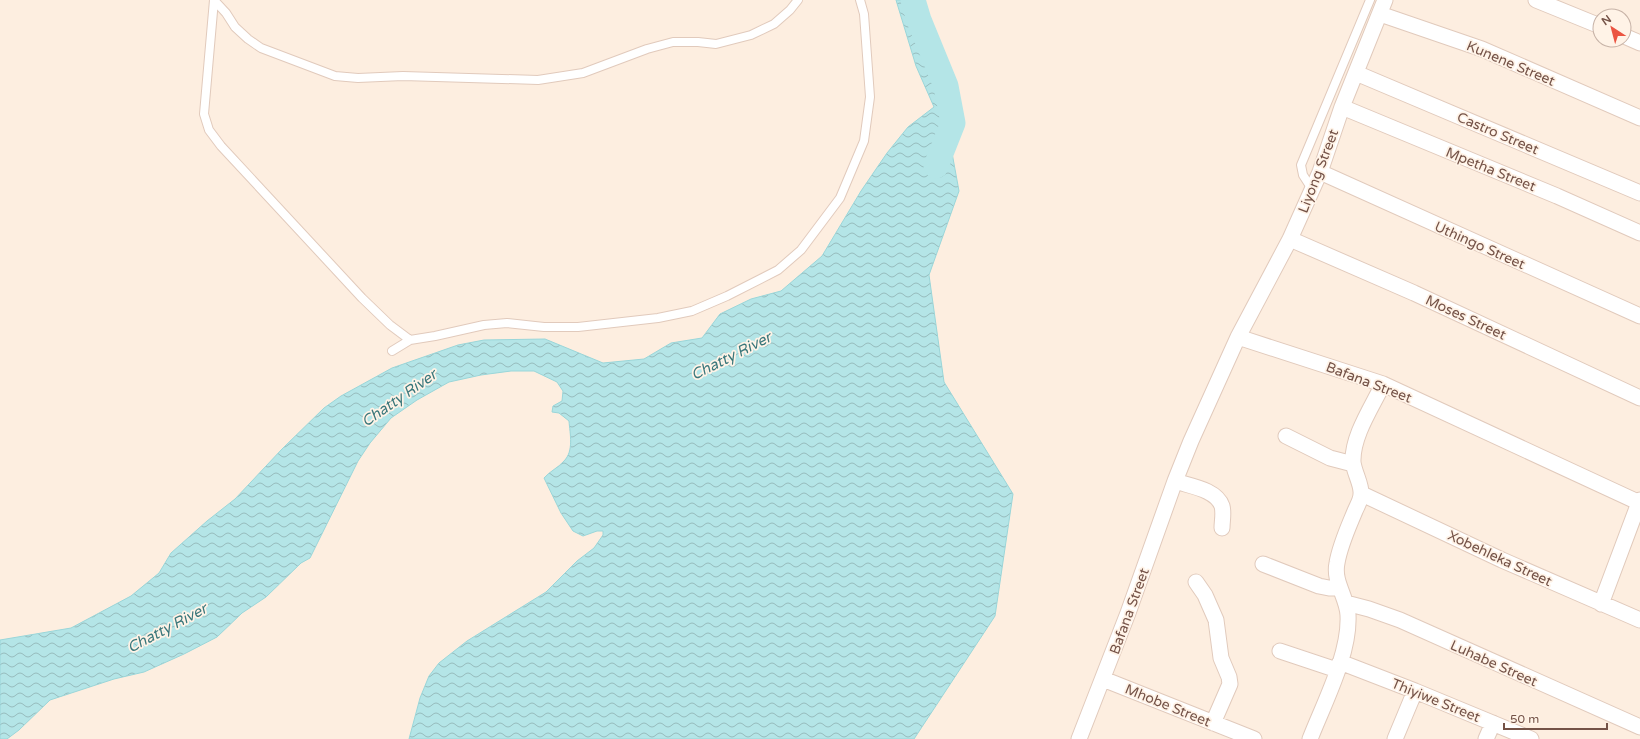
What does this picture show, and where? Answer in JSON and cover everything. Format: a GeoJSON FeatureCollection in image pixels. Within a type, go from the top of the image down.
{"type":"FeatureCollection","features":[{"type":"Feature","properties":{"kind":"street","name":"Liyong Street"},"geometry":{"type":"LineString","coordinates":[[1238,337],[1290,239],[1320,172],[1342,107],[1385,0]]}},
{"type":"Feature","properties":{"kind":"street"},"geometry":{"type":"LineString","coordinates":[[1536,0],[1592,23]]}},
{"type":"Feature","properties":{"kind":"street","name":"Kunene Street"},"geometry":{"type":"LineString","coordinates":[[1380,14],[1482,49],[1640,118]]}},
{"type":"Feature","properties":{"kind":"street","name":"Castro Street"},"geometry":{"type":"LineString","coordinates":[[1356,72],[1640,193]]}},
{"type":"Feature","properties":{"kind":"street","name":"Mpetha Street"},"geometry":{"type":"LineString","coordinates":[[1342,107],[1557,196],[1640,233]]}},
{"type":"Feature","properties":{"kind":"street","name":"Uthingo Street"},"geometry":{"type":"LineString","coordinates":[[1320,172],[1640,316]]}},
{"type":"Feature","properties":{"kind":"street","name":"Moses Street"},"geometry":{"type":"LineString","coordinates":[[1290,239],[1414,293],[1640,398]]}},
{"type":"Feature","properties":{"kind":"street","name":"Bafana Street"},"geometry":{"type":"LineString","coordinates":[[1079,739],[1128,613],[1175,481],[1238,337],[1382,384],[1640,502]]}},
{"type":"Feature","properties":{"kind":"street"},"geometry":{"type":"LineString","coordinates":[[1310,739],[1339,666],[1347,632],[1348,615],[1346,603],[1339,588],[1336,576],[1336,565],[1340,550],[1362,494],[1353,464],[1353,452],[1356,440],[1382,384]]}},
{"type":"Feature","properties":{"kind":"street"},"geometry":{"type":"LineString","coordinates":[[1286,436],[1330,458],[1353,464]]}},
{"type":"Feature","properties":{"kind":"street"},"geometry":{"type":"LineString","coordinates":[[1175,481],[1208,492],[1218,499],[1222,506],[1222,528]]}},
{"type":"Feature","properties":{"kind":"street","name":"Xobehleka Street"},"geometry":{"type":"LineString","coordinates":[[1362,494],[1502,560],[1640,620]]}},
{"type":"Feature","properties":{"kind":"street"},"geometry":{"type":"LineString","coordinates":[[1601,604],[1640,502]]}},
{"type":"Feature","properties":{"kind":"street"},"geometry":{"type":"LineString","coordinates":[[1263,564],[1319,586],[1339,588]]}},
{"type":"Feature","properties":{"kind":"street"},"geometry":{"type":"LineString","coordinates":[[1196,582],[1205,596],[1216,620],[1220,658],[1229,677],[1230,684],[1213,723]]}},
{"type":"Feature","properties":{"kind":"street","name":"Luhabe Street"},"geometry":{"type":"LineString","coordinates":[[1346,603],[1370,609],[1400,620],[1640,727]]}},
{"type":"Feature","properties":{"kind":"street","name":"Thiyiwe Street"},"geometry":{"type":"LineString","coordinates":[[1280,651],[1339,666],[1415,691],[1531,739]]}},
{"type":"Feature","properties":{"kind":"street","name":"Mhobe Street"},"geometry":{"type":"LineString","coordinates":[[1103,679],[1254,739]]}},
{"type":"Feature","properties":{"kind":"street"},"geometry":{"type":"LineString","coordinates":[[1395,739],[1415,691]]}},
{"type":"Feature","properties":{"kind":"street"},"geometry":{"type":"LineString","coordinates":[[1486,739],[1493,723]]}},
{"type":"Feature","properties":{"kind":"lane"},"geometry":{"type":"LineString","coordinates":[[214,0],[226,13],[235,27],[261,48],[335,76],[358,78],[410,76],[538,80],[583,73],[647,49],[673,42],[716,44],[751,35],[774,24],[790,10],[798,0]]}},
{"type":"Feature","properties":{"kind":"lane"},"geometry":{"type":"LineString","coordinates":[[214,0],[204,114],[209,130],[221,146],[362,298],[390,325],[410,340]]}},
{"type":"Feature","properties":{"kind":"lane"},"geometry":{"type":"LineString","coordinates":[[392,351],[410,340],[484,325],[507,324],[578,328],[658,318],[699,308],[727,296],[778,270],[801,250],[840,198],[864,142],[870,97],[864,14],[860,0]]}},
{"type":"Feature","properties":{"kind":"lane"},"geometry":{"type":"LineString","coordinates":[[1312,189],[1303,175],[1301,165],[1370,0]]}},
{"type":"Feature","properties":{"kind":"water"},"geometry":{"type":"Polygon","coordinates":[[[896,0],[924,0],[959,191],[929,275],[944,382],[1013,494],[995,616],[914,739],[409,739],[420,698],[429,676],[439,663],[467,641],[546,592],[577,561],[594,548],[603,535],[603,531],[597,531],[583,536],[573,531],[561,513],[544,478],[564,461],[569,452],[569,421],[559,413],[552,412],[553,406],[562,401],[563,391],[557,382],[534,371],[511,371],[481,375],[449,382],[417,400],[391,418],[370,443],[358,461],[310,558],[301,563],[266,597],[242,613],[217,637],[144,672],[114,679],[50,700],[19,730],[7,739],[0,739],[0,640],[71,628],[131,596],[159,573],[171,553],[207,521],[235,499],[282,449],[324,408],[341,396],[392,368],[458,345],[484,340],[545,339],[603,363],[644,359],[671,343],[702,338],[720,314],[751,299],[781,291],[822,256],[861,191],[887,153],[908,127],[934,107],[916,66],[896,0]]]}},
{"type":"Feature","properties":{"kind":"waterway","name":"Chatty River"},"geometry":{"type":"LineString","coordinates":[[913,0],[919,20],[946,86],[953,123],[936,166]]}}]}
